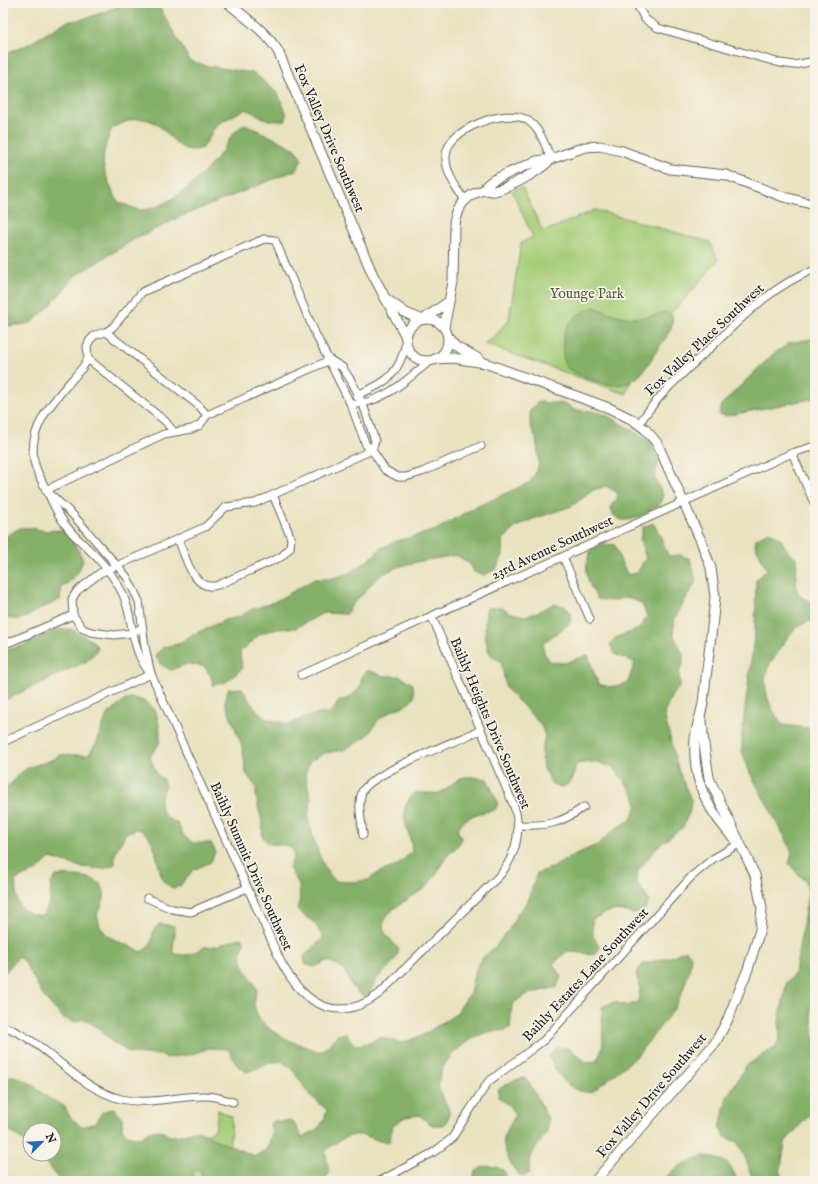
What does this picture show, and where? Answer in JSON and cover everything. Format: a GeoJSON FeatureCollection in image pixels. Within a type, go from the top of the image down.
{"type":"FeatureCollection","features":[{"type":"Feature","properties":{"kind":"street","name":"Fox Valley Drive Southwest"},"geometry":{"type":"LineString","coordinates":[[228,3],[257,26],[278,51],[372,273],[406,340]]}},
{"type":"Feature","properties":{"kind":"street"},"geometry":{"type":"LineString","coordinates":[[636,3],[649,22],[672,33],[780,63],[794,65],[815,61]]}},
{"type":"Feature","properties":{"kind":"street"},"geometry":{"type":"LineString","coordinates":[[465,200],[452,181],[446,154],[452,140],[464,131],[504,115],[522,117],[535,127],[551,159]]}},
{"type":"Feature","properties":{"kind":"street"},"geometry":{"type":"LineString","coordinates":[[351,404],[363,404],[382,398],[445,350],[448,337],[444,327],[454,277],[455,216],[460,204],[486,190],[486,186],[499,178],[536,161],[551,159],[585,147],[607,147],[670,169],[726,175],[784,197],[815,205]]}},
{"type":"Feature","properties":{"kind":"street"},"geometry":{"type":"LineString","coordinates":[[151,674],[142,663],[132,633],[126,604],[118,585],[108,569],[72,532],[59,516],[52,505],[34,461],[34,442],[37,430],[48,408],[88,359],[87,346],[90,340],[95,335],[106,332],[147,289],[271,238],[275,240],[278,246],[315,333],[351,404],[366,445],[372,450],[385,470],[398,477],[406,477],[422,472],[481,446]]}},
{"type":"Feature","properties":{"kind":"street","name":"Fox Valley Place Southwest"},"geometry":{"type":"LineString","coordinates":[[639,424],[669,387],[762,299],[788,281],[815,269]]}},
{"type":"Feature","properties":{"kind":"street","name":"Fox Valley Drive Southwest"},"geometry":{"type":"LineString","coordinates":[[385,298],[406,313],[422,319]]}},
{"type":"Feature","properties":{"kind":"street"},"geometry":{"type":"LineString","coordinates":[[351,404],[359,394],[377,387],[397,370],[403,358],[410,326],[448,302]]}},
{"type":"Feature","properties":{"kind":"street"},"geometry":{"type":"LineString","coordinates":[[422,319],[432,319],[444,327]]}},
{"type":"Feature","properties":{"kind":"street"},"geometry":{"type":"LineString","coordinates":[[106,332],[199,406],[207,415]]}},
{"type":"Feature","properties":{"kind":"street","name":"Fox Valley Drive Southwest"},"geometry":{"type":"LineString","coordinates":[[448,337],[456,346],[485,362],[609,408],[639,424],[650,434],[656,443],[684,502],[706,555],[714,582],[715,597],[702,711],[704,745],[709,778],[756,880],[760,896],[760,930],[748,969],[727,1021],[715,1043],[595,1181]]}},
{"type":"Feature","properties":{"kind":"street"},"geometry":{"type":"LineString","coordinates":[[406,340],[412,355],[417,358],[432,360]]}},
{"type":"Feature","properties":{"kind":"street","name":"Fox Valley Drive Southwest"},"geometry":{"type":"LineString","coordinates":[[432,360],[453,358],[485,362]]}},
{"type":"Feature","properties":{"kind":"street"},"geometry":{"type":"LineString","coordinates":[[88,359],[165,421],[174,432]]}},
{"type":"Feature","properties":{"kind":"street"},"geometry":{"type":"LineString","coordinates":[[46,490],[164,434],[192,430],[200,425],[207,415],[330,360]]}},
{"type":"Feature","properties":{"kind":"street"},"geometry":{"type":"LineString","coordinates":[[142,628],[132,633],[114,635],[91,632],[83,629],[73,615],[72,599],[76,591],[108,569],[205,527],[226,508],[234,505],[256,503],[372,450],[375,441],[359,394],[342,367],[330,360]]}},
{"type":"Feature","properties":{"kind":"street","name":"23rd Avenue Southwest"},"geometry":{"type":"LineString","coordinates":[[301,676],[792,453],[815,446]]}},
{"type":"Feature","properties":{"kind":"street"},"geometry":{"type":"LineString","coordinates":[[792,453],[815,505]]}},
{"type":"Feature","properties":{"kind":"street"},"geometry":{"type":"LineString","coordinates":[[46,490],[73,515],[127,577],[136,595],[151,674]]}},
{"type":"Feature","properties":{"kind":"street"},"geometry":{"type":"LineString","coordinates":[[178,539],[194,575],[202,585],[208,587],[218,585],[281,557],[290,548],[291,538],[273,495]]}},
{"type":"Feature","properties":{"kind":"street"},"geometry":{"type":"LineString","coordinates":[[563,557],[590,619]]}},
{"type":"Feature","properties":{"kind":"street"},"geometry":{"type":"LineString","coordinates":[[3,645],[73,615]]}},
{"type":"Feature","properties":{"kind":"street","name":"Baihly Heights Drive Southwest"},"geometry":{"type":"LineString","coordinates":[[373,999],[501,874],[514,850],[518,825],[511,796],[432,617]]}},
{"type":"Feature","properties":{"kind":"street"},"geometry":{"type":"LineString","coordinates":[[3,742],[151,674]]}},
{"type":"Feature","properties":{"kind":"street","name":"Baihly Summit Drive Southwest"},"geometry":{"type":"LineString","coordinates":[[151,674],[247,888],[286,970],[295,984],[307,996],[326,1007],[338,1010],[356,1008],[373,999]]}},
{"type":"Feature","properties":{"kind":"street"},"geometry":{"type":"LineString","coordinates":[[363,835],[360,800],[363,791],[368,784],[386,772],[481,730]]}},
{"type":"Feature","properties":{"kind":"street"},"geometry":{"type":"LineString","coordinates":[[518,825],[552,825],[568,819],[584,808]]}},
{"type":"Feature","properties":{"kind":"street","name":"Baihly Estates Lane Southwest"},"geometry":{"type":"LineString","coordinates":[[380,1181],[444,1146],[459,1129],[488,1082],[544,1040],[692,876],[714,858],[739,844]]}},
{"type":"Feature","properties":{"kind":"street"},"geometry":{"type":"LineString","coordinates":[[147,898],[172,909],[191,912],[247,888]]}},
{"type":"Feature","properties":{"kind":"street"},"geometry":{"type":"LineString","coordinates":[[3,1026],[23,1035],[79,1078],[108,1094],[135,1101],[208,1096],[233,1102]]}},
{"type":"Feature","properties":{"kind":"green space"},"geometry":{"type":"Polygon","coordinates":[[[126,3],[157,3],[190,61],[207,66],[254,73],[278,94],[286,112],[286,121],[269,120],[245,109],[216,125],[203,148],[194,150],[186,149],[179,145],[156,123],[148,120],[134,119],[112,128],[104,150],[103,158],[106,174],[118,202],[142,210],[163,204],[185,190],[195,181],[220,154],[233,134],[245,124],[296,149],[302,160],[296,170],[180,217],[133,240],[75,276],[49,307],[31,323],[10,326],[3,321],[3,52],[18,49],[66,22],[80,20],[126,3]]]}},
{"type":"Feature","properties":{"kind":"green space","name":"Younge Park"},"geometry":{"type":"Polygon","coordinates":[[[522,187],[543,232],[595,210],[710,242],[718,260],[685,299],[646,338],[626,394],[484,344],[497,334],[509,319],[521,243],[533,237],[512,191],[522,187]]]}},
{"type":"Feature","properties":{"kind":"green space"},"geometry":{"type":"Polygon","coordinates":[[[594,307],[613,314],[637,318],[665,312],[672,315],[672,325],[666,338],[643,371],[631,382],[610,385],[575,373],[565,365],[563,356],[563,340],[567,327],[570,322],[580,314],[594,307]]]}},
{"type":"Feature","properties":{"kind":"green space"},"geometry":{"type":"Polygon","coordinates":[[[815,338],[815,398],[727,416],[719,414],[721,405],[773,354],[790,343],[815,338]]]}},
{"type":"Feature","properties":{"kind":"green space"},"geometry":{"type":"Polygon","coordinates":[[[538,402],[566,404],[574,410],[592,411],[606,415],[650,441],[657,452],[658,462],[655,479],[663,495],[660,504],[632,519],[619,519],[614,515],[610,507],[617,499],[618,493],[606,486],[593,490],[572,506],[533,519],[516,527],[503,540],[503,555],[496,569],[485,575],[474,572],[469,563],[456,555],[413,563],[392,569],[374,581],[354,602],[347,614],[323,613],[296,628],[274,629],[260,634],[240,652],[242,669],[226,682],[213,685],[211,676],[204,666],[187,664],[171,670],[160,664],[155,655],[164,647],[178,644],[190,636],[225,620],[239,617],[253,609],[274,602],[315,579],[329,579],[347,574],[369,560],[381,548],[397,541],[434,531],[470,510],[530,482],[537,470],[539,462],[536,438],[530,425],[530,410],[538,402]]]}},
{"type":"Feature","properties":{"kind":"green space"},"geometry":{"type":"Polygon","coordinates":[[[653,523],[660,535],[668,556],[680,555],[690,559],[696,581],[675,618],[673,634],[683,654],[683,664],[679,671],[680,687],[672,695],[664,714],[678,769],[691,800],[690,811],[683,827],[657,847],[638,871],[637,882],[649,901],[645,909],[634,914],[616,910],[592,919],[593,936],[600,947],[595,955],[567,951],[553,964],[561,977],[557,987],[525,995],[512,1004],[510,1028],[479,1035],[466,1043],[448,1059],[439,1081],[440,1093],[449,1110],[448,1119],[444,1125],[432,1125],[419,1115],[405,1117],[392,1126],[390,1141],[381,1141],[363,1135],[351,1136],[340,1140],[325,1151],[329,1173],[325,1181],[202,1181],[201,1169],[194,1171],[190,1181],[60,1181],[45,1162],[62,1162],[62,1122],[22,1122],[22,1140],[11,1132],[3,1123],[3,1077],[14,1076],[30,1083],[48,1098],[64,1106],[70,1117],[81,1127],[96,1123],[102,1112],[114,1108],[122,1118],[122,1129],[127,1135],[139,1138],[149,1131],[159,1130],[170,1136],[181,1135],[194,1131],[204,1133],[211,1138],[255,1156],[267,1149],[272,1133],[270,1124],[273,1121],[293,1121],[302,1138],[319,1127],[327,1110],[309,1094],[293,1070],[282,1061],[246,1072],[237,1065],[228,1049],[209,1048],[192,1054],[167,1058],[160,1055],[130,1053],[111,1041],[97,1027],[84,1019],[74,1022],[63,1018],[44,997],[24,961],[18,957],[3,975],[3,788],[10,785],[18,775],[29,767],[47,762],[60,755],[88,755],[96,744],[107,715],[128,698],[138,699],[145,702],[151,706],[158,717],[160,742],[150,757],[157,775],[163,779],[165,788],[160,802],[163,813],[165,817],[177,823],[184,836],[193,843],[211,843],[215,851],[211,862],[193,870],[180,886],[172,888],[163,880],[160,873],[156,852],[150,839],[139,829],[127,832],[115,852],[115,864],[103,869],[81,867],[50,858],[38,870],[15,880],[18,903],[22,909],[36,915],[43,915],[50,902],[51,884],[56,876],[77,876],[87,878],[95,881],[101,886],[104,893],[103,902],[97,914],[100,927],[109,937],[142,952],[151,943],[154,929],[159,924],[174,926],[175,933],[173,953],[183,955],[190,954],[205,947],[242,938],[245,944],[241,951],[243,965],[257,989],[254,1004],[257,1014],[271,1030],[290,1041],[320,1052],[330,1044],[337,1035],[346,1033],[354,1045],[365,1044],[380,1037],[402,1043],[423,1035],[456,1014],[470,993],[474,974],[480,960],[494,948],[510,928],[517,914],[528,901],[537,873],[554,867],[569,857],[597,845],[616,828],[631,820],[637,805],[634,795],[624,780],[611,766],[592,762],[576,764],[572,779],[568,784],[561,788],[552,784],[543,767],[541,753],[545,736],[541,725],[506,688],[501,661],[493,657],[487,647],[485,619],[487,608],[501,607],[511,613],[525,616],[540,611],[553,604],[564,606],[571,614],[570,623],[543,643],[544,653],[551,662],[565,663],[588,655],[598,684],[613,687],[628,682],[635,662],[616,655],[610,645],[615,638],[639,629],[647,617],[642,604],[627,597],[612,601],[597,599],[590,586],[586,569],[591,549],[604,544],[615,545],[621,562],[628,575],[637,573],[646,558],[640,540],[643,527],[653,523]]]}},
{"type":"Feature","properties":{"kind":"green space"},"geometry":{"type":"Polygon","coordinates":[[[20,528],[33,528],[44,531],[62,530],[70,536],[83,559],[76,575],[62,587],[60,600],[24,618],[13,619],[3,615],[3,541],[9,534],[20,528]]]}},
{"type":"Feature","properties":{"kind":"green space"},"geometry":{"type":"Polygon","coordinates":[[[769,531],[780,538],[789,553],[797,558],[796,586],[798,591],[801,596],[807,600],[815,602],[815,619],[797,627],[786,639],[769,665],[765,677],[768,699],[783,725],[815,729],[815,1000],[811,1009],[815,1049],[815,1100],[811,1113],[785,1142],[780,1174],[786,1181],[753,1181],[747,1162],[738,1143],[724,1136],[720,1128],[727,1097],[746,1066],[776,1046],[780,1037],[779,1021],[787,982],[795,973],[808,893],[806,882],[789,864],[792,853],[750,773],[742,751],[742,733],[755,630],[756,580],[767,570],[755,545],[756,539],[769,531]]]}},
{"type":"Feature","properties":{"kind":"green space"},"geometry":{"type":"Polygon","coordinates":[[[71,629],[94,642],[98,649],[87,661],[3,701],[3,651],[22,646],[54,630],[71,629]]]}},
{"type":"Feature","properties":{"kind":"green space"},"geometry":{"type":"Polygon","coordinates":[[[368,670],[383,676],[399,676],[413,684],[414,697],[405,706],[393,710],[379,719],[368,735],[356,743],[343,750],[325,753],[310,761],[305,774],[311,798],[308,819],[316,847],[325,868],[335,881],[354,882],[368,880],[380,872],[397,866],[412,851],[404,815],[408,801],[414,793],[439,793],[459,779],[465,777],[487,779],[498,803],[495,810],[473,816],[460,825],[457,830],[462,838],[460,842],[445,859],[428,885],[388,915],[384,921],[383,928],[387,936],[399,950],[398,954],[393,962],[378,978],[365,997],[353,988],[346,973],[336,964],[327,961],[314,967],[305,964],[304,956],[323,938],[315,923],[297,909],[300,899],[299,884],[289,868],[294,856],[293,849],[286,845],[269,844],[262,837],[263,825],[256,797],[256,787],[246,773],[242,746],[225,702],[228,689],[242,688],[250,702],[264,718],[289,725],[304,717],[332,712],[339,701],[349,698],[360,688],[362,675],[368,670]]]}},
{"type":"Feature","properties":{"kind":"green space"},"geometry":{"type":"Polygon","coordinates":[[[686,950],[691,956],[690,967],[683,990],[674,1009],[636,1057],[592,1092],[577,1090],[565,1082],[560,1077],[549,1057],[557,1047],[569,1048],[587,1063],[598,1060],[603,1044],[602,1007],[614,1002],[628,1006],[638,1002],[640,988],[636,973],[643,964],[670,957],[686,950]]]}},
{"type":"Feature","properties":{"kind":"green space"},"geometry":{"type":"Polygon","coordinates":[[[525,1078],[533,1089],[548,1119],[547,1132],[531,1155],[529,1173],[523,1177],[513,1168],[504,1147],[504,1138],[515,1116],[510,1106],[498,1097],[499,1089],[514,1080],[525,1078]]]}},
{"type":"Feature","properties":{"kind":"green space"},"geometry":{"type":"Polygon","coordinates":[[[218,1110],[232,1117],[228,1160],[238,1181],[166,1181],[156,1156],[215,1130],[218,1110]]]}},
{"type":"Feature","properties":{"kind":"green space"},"geometry":{"type":"Polygon","coordinates":[[[703,1156],[715,1158],[725,1162],[732,1169],[737,1181],[664,1181],[676,1168],[703,1156]]]}},
{"type":"Feature","properties":{"kind":"green space"},"geometry":{"type":"Polygon","coordinates":[[[484,1166],[496,1167],[504,1171],[508,1181],[472,1181],[475,1172],[484,1166]]]}}]}
